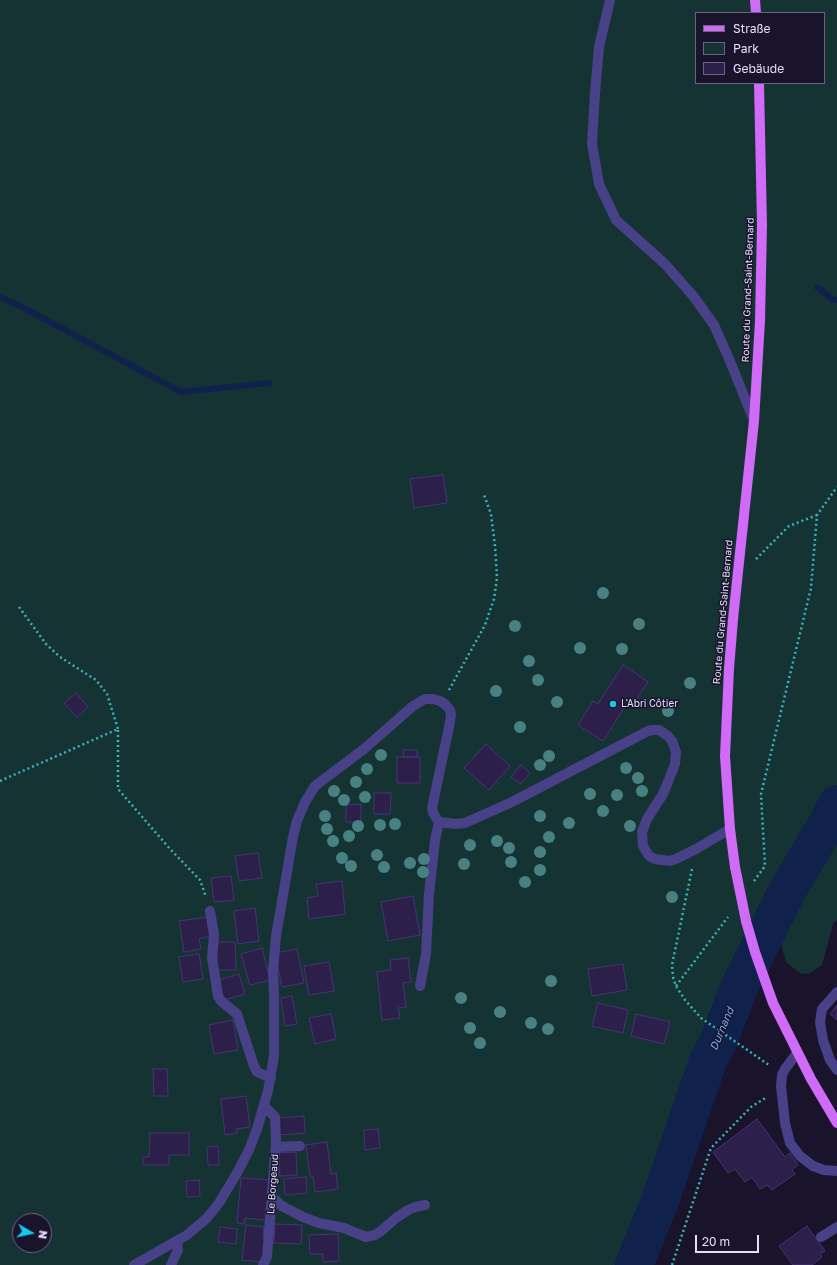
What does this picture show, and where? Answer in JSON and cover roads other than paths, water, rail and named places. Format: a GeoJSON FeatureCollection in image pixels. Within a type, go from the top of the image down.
{"type":"FeatureCollection","features":[{"type":"Feature","properties":{"kind":"main road"},"geometry":{"type":"LineString","coordinates":[[755,0],[756,12]]}},
{"type":"Feature","properties":{"kind":"main road","name":"Route du Grand-Saint-Bernard"},"geometry":{"type":"LineString","coordinates":[[759,84],[762,187],[762,266],[754,421],[729,669],[725,756],[730,829],[735,868],[746,921],[773,1003],[797,1053],[837,1122]]}},
{"type":"Feature","properties":{"kind":"street"},"geometry":{"type":"LineString","coordinates":[[610,0],[599,47],[595,93],[592,144],[599,184],[616,220],[665,264],[694,297],[714,325],[754,421]]}},
{"type":"Feature","properties":{"kind":"street"},"geometry":{"type":"LineString","coordinates":[[134,1265],[197,1228],[208,1218],[227,1191],[249,1150],[264,1106],[271,1078],[274,1043],[274,951],[288,857],[297,821],[305,802],[315,786],[364,749],[413,706],[425,699],[433,699],[446,705],[450,710],[450,715],[432,808],[433,813],[439,822],[435,840],[429,894],[426,954],[420,986]]}},
{"type":"Feature","properties":{"kind":"street"},"geometry":{"type":"LineString","coordinates":[[439,822],[456,824],[466,823],[512,802],[648,731],[659,730],[668,736],[675,747],[676,752],[675,764],[663,794],[642,832],[643,846],[650,856],[655,859],[670,861],[676,859],[730,829]]}},
{"type":"Feature","properties":{"kind":"street"},"geometry":{"type":"LineString","coordinates":[[210,911],[214,935],[212,958],[218,996],[221,1001],[237,1014],[257,1072],[271,1078]]}},
{"type":"Feature","properties":{"kind":"street"},"geometry":{"type":"LineString","coordinates":[[837,992],[822,1010],[820,1022],[823,1040],[830,1060],[837,1070]]}},
{"type":"Feature","properties":{"kind":"street"},"geometry":{"type":"LineString","coordinates":[[797,1053],[782,1075],[781,1094],[785,1123],[790,1143],[800,1156],[814,1166],[824,1170],[837,1171]]}},
{"type":"Feature","properties":{"kind":"street","name":"Le Borgeaud"},"geometry":{"type":"LineString","coordinates":[[263,1265],[267,1257],[276,1147],[275,1117],[264,1106]]}},
{"type":"Feature","properties":{"kind":"street"},"geometry":{"type":"LineString","coordinates":[[276,1147],[300,1146]]}},
{"type":"Feature","properties":{"kind":"street"},"geometry":{"type":"LineString","coordinates":[[272,1197],[282,1206],[303,1217],[319,1223],[344,1228],[366,1237],[375,1235],[408,1210],[425,1205]]}},
{"type":"Feature","properties":{"kind":"street"},"geometry":{"type":"LineString","coordinates":[[821,1237],[837,1227]]}},
{"type":"Feature","properties":{"kind":"street"},"geometry":{"type":"LineString","coordinates":[[171,1265],[178,1250],[177,1240]]}},
{"type":"Feature","properties":{"kind":"waterway"},"geometry":{"type":"LineString","coordinates":[[817,287],[834,300],[837,300]]}},
{"type":"Feature","properties":{"kind":"waterway"},"geometry":{"type":"LineString","coordinates":[[0,297],[24,308],[181,392],[269,383]]}},
{"type":"Feature","properties":{"kind":"waterway","name":"Durnand"},"geometry":{"type":"LineString","coordinates":[[634,1265],[660,1201],[708,1061],[718,1042],[739,988],[787,891],[827,824],[837,804]]}},
{"type":"Feature","properties":{"kind":"place","name":"L'Abri Côtier"},"geometry":{"type":"Point","coordinates":[613,704]}}]}
